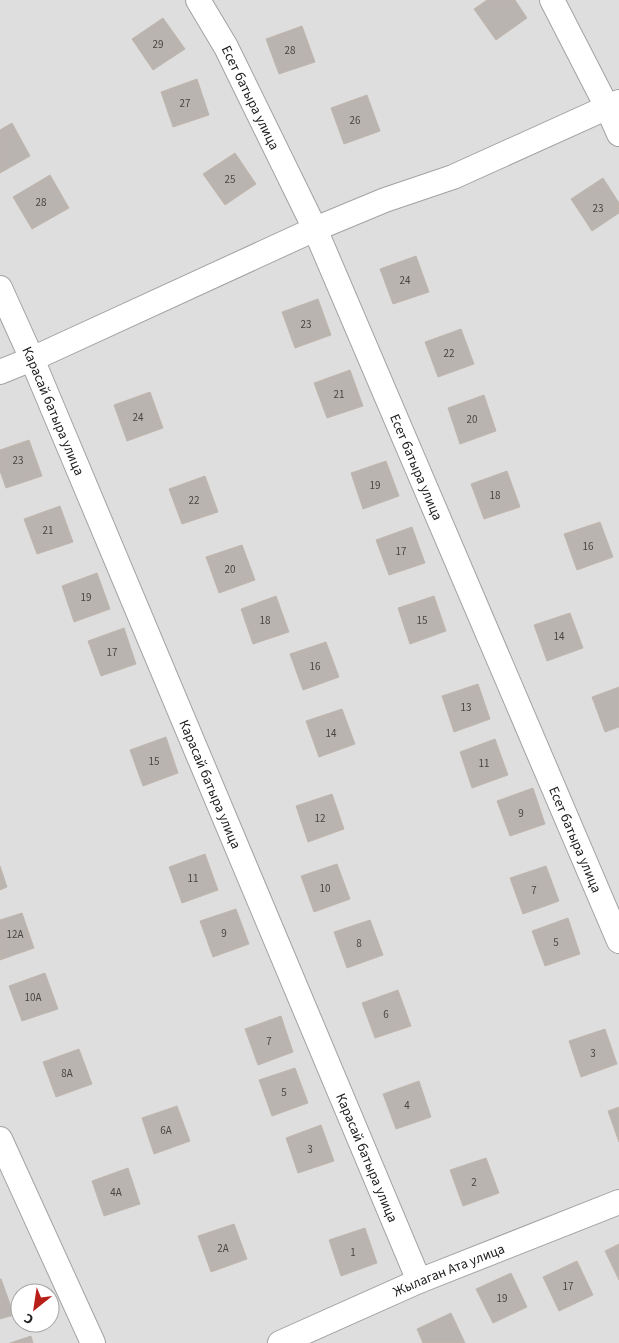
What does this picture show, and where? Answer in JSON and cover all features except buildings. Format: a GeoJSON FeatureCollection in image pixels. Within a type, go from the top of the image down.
{"type":"FeatureCollection","features":[{"type":"Feature","properties":{"kind":"street","name":"Есет батыра улица"},"geometry":{"type":"LineString","coordinates":[[198,0],[226,47],[315,229],[619,941]]}},
{"type":"Feature","properties":{"kind":"street"},"geometry":{"type":"LineString","coordinates":[[552,0],[613,105],[619,134]]}},
{"type":"Feature","properties":{"kind":"street"},"geometry":{"type":"LineString","coordinates":[[0,372],[315,229],[385,200],[453,177],[613,105]]}},
{"type":"Feature","properties":{"kind":"street","name":"Карасай батыра улица"},"geometry":{"type":"LineString","coordinates":[[0,288],[32,359],[419,1281]]}},
{"type":"Feature","properties":{"kind":"street"},"geometry":{"type":"LineString","coordinates":[[0,1139],[93,1343]]}},
{"type":"Feature","properties":{"kind":"street","name":"Жылаган Ата улица"},"geometry":{"type":"LineString","coordinates":[[280,1343],[419,1281],[619,1202]]}},
{"type":"Feature","properties":{"kind":"shaded area"},"geometry":{"type":"Polygon","coordinates":[[[0,0],[619,0],[619,1343],[0,1343],[0,0]]]}}]}
